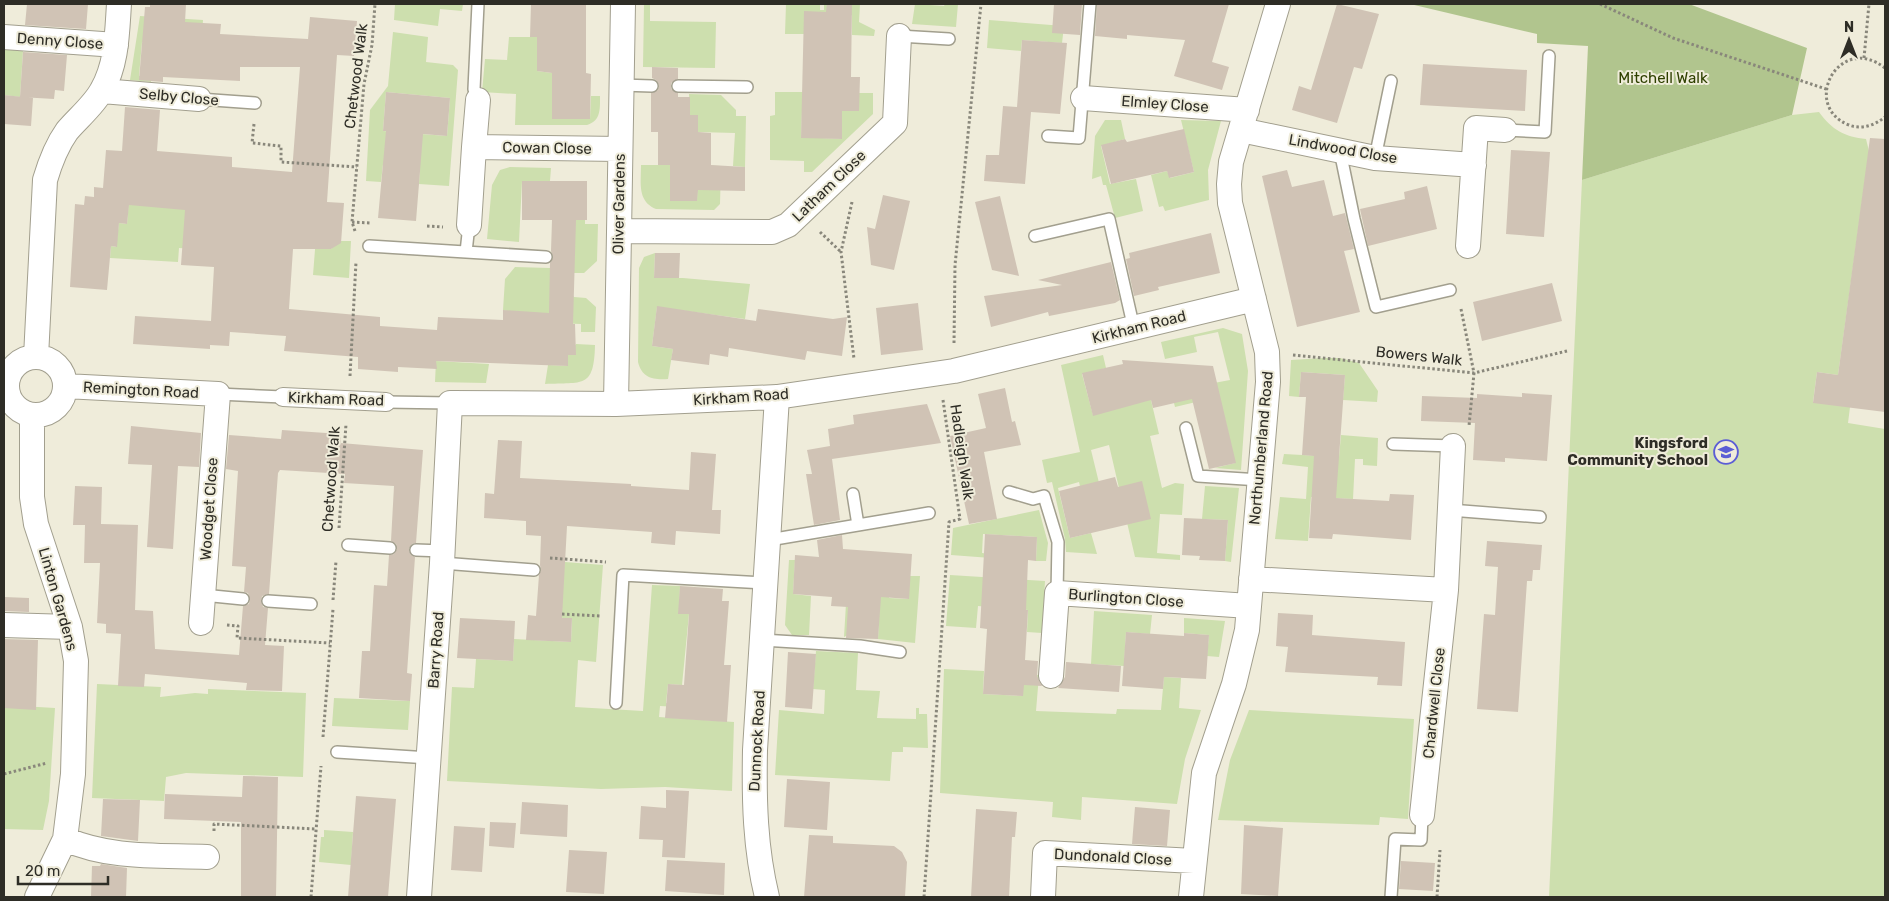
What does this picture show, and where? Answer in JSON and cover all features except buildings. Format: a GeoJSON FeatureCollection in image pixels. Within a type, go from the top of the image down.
{"type":"FeatureCollection","features":[{"type":"Feature","properties":{"kind":"street"},"geometry":{"type":"LineString","coordinates":[[36,357],[45,180],[52,160],[66,133],[102,91],[112,65],[116,45],[119,4]]}},
{"type":"Feature","properties":{"kind":"street","name":"Oliver Gardens"},"geometry":{"type":"LineString","coordinates":[[616,404],[623,4]]}},
{"type":"Feature","properties":{"kind":"street","name":"Northumberland Road"},"geometry":{"type":"LineString","coordinates":[[1191,897],[1204,773],[1234,684],[1247,630],[1268,382],[1268,352],[1230,203],[1231,162],[1278,4]]}},
{"type":"Feature","properties":{"kind":"street","name":"Latham Close"},"geometry":{"type":"LineString","coordinates":[[619,231],[772,232],[788,225],[895,123],[899,36]]}},
{"type":"Feature","properties":{"kind":"street","name":"Denny Close"},"geometry":{"type":"LineString","coordinates":[[4,37],[116,45]]}},
{"type":"Feature","properties":{"kind":"street","name":"Selby Close"},"geometry":{"type":"LineString","coordinates":[[102,91],[198,99]]}},
{"type":"Feature","properties":{"kind":"street","name":"Elmley Close"},"geometry":{"type":"LineString","coordinates":[[1082,98],[1244,120]]}},
{"type":"Feature","properties":{"kind":"street"},"geometry":{"type":"LineString","coordinates":[[469,225],[478,100]]}},
{"type":"Feature","properties":{"kind":"street","name":"Lindwood Close"},"geometry":{"type":"LineString","coordinates":[[1244,120],[1340,151],[1375,158],[1474,165]]}},
{"type":"Feature","properties":{"kind":"street"},"geometry":{"type":"LineString","coordinates":[[1468,246],[1476,128],[1505,130]]}},
{"type":"Feature","properties":{"kind":"street","name":"Cowan Close"},"geometry":{"type":"LineString","coordinates":[[474,147],[620,149]]}},
{"type":"Feature","properties":{"kind":"street","name":"Kirkham Road"},"geometry":{"type":"LineString","coordinates":[[450,403],[616,404],[777,397],[954,371],[1254,299]]}},
{"type":"Feature","properties":{"kind":"street"},"geometry":{"type":"LineString","coordinates":[[36,357],[47,359],[56,365],[62,375],[65,386],[58,405],[46,413],[32,415],[16,407],[9,396],[5,384],[14,367],[24,359],[36,357]]}},
{"type":"Feature","properties":{"kind":"street","name":"Remington Road"},"geometry":{"type":"LineString","coordinates":[[65,386],[218,394]]}},
{"type":"Feature","properties":{"kind":"street","name":"Woodget Close"},"geometry":{"type":"LineString","coordinates":[[201,623],[218,394]]}},
{"type":"Feature","properties":{"kind":"street","name":"Kirkham Road"},"geometry":{"type":"LineString","coordinates":[[283,397],[386,402]]}},
{"type":"Feature","properties":{"kind":"street","name":"Dunnock Road"},"geometry":{"type":"LineString","coordinates":[[767,897],[760,870],[754,809],[777,397]]}},
{"type":"Feature","properties":{"kind":"street","name":"Barry Road"},"geometry":{"type":"LineString","coordinates":[[419,897],[443,557],[450,403]]}},
{"type":"Feature","properties":{"kind":"street","name":"Linton Gardens"},"geometry":{"type":"LineString","coordinates":[[32,415],[32,497],[36,524],[70,627],[76,661],[74,756],[65,839],[37,897]]}},
{"type":"Feature","properties":{"kind":"street","name":"Chardwell Close"},"geometry":{"type":"LineString","coordinates":[[1422,815],[1446,590],[1453,446]]}},
{"type":"Feature","properties":{"kind":"street"},"geometry":{"type":"LineString","coordinates":[[1251,579],[1446,590]]}},
{"type":"Feature","properties":{"kind":"street","name":"Burlington Close"},"geometry":{"type":"LineString","coordinates":[[1052,676],[1057,593],[1248,606]]}},
{"type":"Feature","properties":{"kind":"street"},"geometry":{"type":"LineString","coordinates":[[4,624],[70,627]]}},
{"type":"Feature","properties":{"kind":"street"},"geometry":{"type":"LineString","coordinates":[[65,839],[83,847],[108,853],[207,857]]}},
{"type":"Feature","properties":{"kind":"street","name":"Dundonald Close"},"geometry":{"type":"LineString","coordinates":[[1043,897],[1045,853],[1194,862]]}},
{"type":"Feature","properties":{"kind":"lane"},"geometry":{"type":"LineString","coordinates":[[478,4],[474,89],[478,100]]}},
{"type":"Feature","properties":{"kind":"lane"},"geometry":{"type":"LineString","coordinates":[[1048,136],[1079,138],[1090,4]]}},
{"type":"Feature","properties":{"kind":"lane","name":"Latham Close"},"geometry":{"type":"LineString","coordinates":[[899,36],[949,38]]}},
{"type":"Feature","properties":{"kind":"lane"},"geometry":{"type":"LineString","coordinates":[[1505,130],[1545,132],[1549,56]]}},
{"type":"Feature","properties":{"kind":"lane"},"geometry":{"type":"LineString","coordinates":[[1375,158],[1391,81]]}},
{"type":"Feature","properties":{"kind":"lane"},"geometry":{"type":"LineString","coordinates":[[621,85],[652,86]]}},
{"type":"Feature","properties":{"kind":"lane"},"geometry":{"type":"LineString","coordinates":[[678,86],[747,87]]}},
{"type":"Feature","properties":{"kind":"lane","name":"Selby Close"},"geometry":{"type":"LineString","coordinates":[[198,99],[255,103]]}},
{"type":"Feature","properties":{"kind":"lane"},"geometry":{"type":"LineString","coordinates":[[1340,151],[1354,219],[1376,307],[1450,290]]}},
{"type":"Feature","properties":{"kind":"lane"},"geometry":{"type":"LineString","coordinates":[[1035,236],[1109,219],[1134,329]]}},
{"type":"Feature","properties":{"kind":"lane"},"geometry":{"type":"LineString","coordinates":[[466,252],[469,225]]}},
{"type":"Feature","properties":{"kind":"lane"},"geometry":{"type":"LineString","coordinates":[[369,246],[546,257]]}},
{"type":"Feature","properties":{"kind":"lane","name":"Kirkham Road"},"geometry":{"type":"LineString","coordinates":[[218,394],[283,397]]}},
{"type":"Feature","properties":{"kind":"lane","name":"Kirkham Road"},"geometry":{"type":"LineString","coordinates":[[386,402],[450,403]]}},
{"type":"Feature","properties":{"kind":"lane"},"geometry":{"type":"LineString","coordinates":[[1186,428],[1198,476],[1260,480]]}},
{"type":"Feature","properties":{"kind":"lane"},"geometry":{"type":"LineString","coordinates":[[1393,444],[1453,446]]}},
{"type":"Feature","properties":{"kind":"lane"},"geometry":{"type":"LineString","coordinates":[[1009,492],[1033,499],[1044,496],[1058,542],[1057,593]]}},
{"type":"Feature","properties":{"kind":"lane"},"geometry":{"type":"LineString","coordinates":[[853,494],[858,525]]}},
{"type":"Feature","properties":{"kind":"lane"},"geometry":{"type":"LineString","coordinates":[[1450,510],[1540,517]]}},
{"type":"Feature","properties":{"kind":"lane"},"geometry":{"type":"LineString","coordinates":[[769,540],[929,513]]}},
{"type":"Feature","properties":{"kind":"lane"},"geometry":{"type":"LineString","coordinates":[[348,545],[390,548]]}},
{"type":"Feature","properties":{"kind":"lane"},"geometry":{"type":"LineString","coordinates":[[416,550],[443,557],[532,570]]}},
{"type":"Feature","properties":{"kind":"lane"},"geometry":{"type":"LineString","coordinates":[[616,703],[623,575],[766,583]]}},
{"type":"Feature","properties":{"kind":"lane"},"geometry":{"type":"LineString","coordinates":[[203,596],[243,599]]}},
{"type":"Feature","properties":{"kind":"lane"},"geometry":{"type":"LineString","coordinates":[[268,601],[311,604]]}},
{"type":"Feature","properties":{"kind":"lane"},"geometry":{"type":"LineString","coordinates":[[762,640],[860,646],[900,652]]}},
{"type":"Feature","properties":{"kind":"lane"},"geometry":{"type":"LineString","coordinates":[[336,752],[429,758]]}},
{"type":"Feature","properties":{"kind":"lane"},"geometry":{"type":"LineString","coordinates":[[1391,897],[1395,839],[1421,840],[1422,815]]}},
{"type":"Feature","properties":{"kind":"path","name":"Chetwood Walk"},"geometry":{"type":"LineString","coordinates":[[358,241],[352,222],[364,84],[372,44],[375,4]]}},
{"type":"Feature","properties":{"kind":"path","name":"Hadleigh Walk"},"geometry":{"type":"LineString","coordinates":[[924,897],[949,522],[960,519],[942,402],[954,371],[955,265],[979,41],[981,4]]}},
{"type":"Feature","properties":{"kind":"path"},"geometry":{"type":"LineString","coordinates":[[1600,4],[1673,38],[1826,89]]}},
{"type":"Feature","properties":{"kind":"path"},"geometry":{"type":"LineString","coordinates":[[1864,58],[1869,4]]}},
{"type":"Feature","properties":{"kind":"path"},"geometry":{"type":"LineString","coordinates":[[1885,68],[1877,62],[1864,58],[1851,59],[1836,68],[1830,76],[1826,89],[1827,102],[1831,110],[1844,123],[1853,126],[1871,126],[1885,117]]}},
{"type":"Feature","properties":{"kind":"path"},"geometry":{"type":"LineString","coordinates":[[255,103],[252,143],[281,146],[281,162],[357,167]]}},
{"type":"Feature","properties":{"kind":"path"},"geometry":{"type":"LineString","coordinates":[[841,252],[857,385]]}},
{"type":"Feature","properties":{"kind":"path","name":"Chetwood Walk"},"geometry":{"type":"LineString","coordinates":[[338,535],[356,261]]}},
{"type":"Feature","properties":{"kind":"path","name":"Bowers Walk"},"geometry":{"type":"LineString","coordinates":[[1268,352],[1474,373],[1567,351]]}},
{"type":"Feature","properties":{"kind":"path"},"geometry":{"type":"LineString","coordinates":[[1453,446],[1468,443],[1474,373]]}},
{"type":"Feature","properties":{"kind":"path","name":"Chetwood Walk"},"geometry":{"type":"LineString","coordinates":[[323,742],[337,554]]}},
{"type":"Feature","properties":{"kind":"path"},"geometry":{"type":"LineString","coordinates":[[532,570],[530,557],[609,562]]}},
{"type":"Feature","properties":{"kind":"path"},"geometry":{"type":"LineString","coordinates":[[562,614],[621,617]]}},
{"type":"Feature","properties":{"kind":"path"},"geometry":{"type":"LineString","coordinates":[[201,623],[238,626],[237,638],[330,643]]}},
{"type":"Feature","properties":{"kind":"path"},"geometry":{"type":"LineString","coordinates":[[4,774],[74,756]]}},
{"type":"Feature","properties":{"kind":"path"},"geometry":{"type":"LineString","coordinates":[[311,897],[321,762]]}},
{"type":"Feature","properties":{"kind":"path"},"geometry":{"type":"LineString","coordinates":[[207,857],[212,858],[214,824],[316,829]]}},
{"type":"Feature","properties":{"kind":"green space"},"geometry":{"type":"Polygon","coordinates":[[[395,4],[463,4],[462,11],[440,9],[438,26],[394,20],[395,4]]]}},
{"type":"Feature","properties":{"kind":"green space"},"geometry":{"type":"Polygon","coordinates":[[[644,4],[650,4],[650,21],[716,22],[715,68],[643,67],[644,4]]]}},
{"type":"Feature","properties":{"kind":"green space"},"geometry":{"type":"Polygon","coordinates":[[[786,4],[820,4],[820,10],[824,10],[824,4],[860,4],[859,22],[875,30],[874,36],[852,35],[852,15],[814,34],[785,34],[786,4]]]}},
{"type":"Feature","properties":{"kind":"green space"},"geometry":{"type":"Polygon","coordinates":[[[915,4],[944,6],[945,4],[958,4],[956,27],[912,24],[915,4]]]}},
{"type":"Feature","properties":{"kind":"green space","name":"Mitchell Walk"},"geometry":{"type":"Polygon","coordinates":[[[1410,4],[1689,4],[1807,48],[1792,115],[1582,180],[1588,46],[1537,43],[1537,34],[1410,4]]]}},
{"type":"Feature","properties":{"kind":"green space"},"geometry":{"type":"Polygon","coordinates":[[[140,16],[203,20],[200,67],[163,43],[142,42],[139,76],[151,77],[151,82],[130,80],[140,16]]]}},
{"type":"Feature","properties":{"kind":"green space"},"geometry":{"type":"Polygon","coordinates":[[[989,20],[1064,26],[1062,43],[1022,40],[1021,51],[987,48],[989,20]]]}},
{"type":"Feature","properties":{"kind":"green space"},"geometry":{"type":"Polygon","coordinates":[[[393,32],[428,37],[426,62],[453,65],[458,70],[449,186],[419,184],[420,167],[383,164],[381,182],[366,181],[370,110],[388,86],[393,32]],[[386,92],[383,131],[447,136],[450,98],[386,92]]]}},
{"type":"Feature","properties":{"kind":"green space"},"geometry":{"type":"Polygon","coordinates":[[[509,37],[547,37],[537,49],[537,71],[552,73],[552,119],[590,119],[591,96],[600,96],[599,114],[595,121],[587,125],[515,125],[516,94],[482,92],[485,59],[507,60],[509,37]]]}},
{"type":"Feature","properties":{"kind":"green space"},"geometry":{"type":"Polygon","coordinates":[[[4,49],[23,51],[20,97],[4,95],[4,49]]]}},
{"type":"Feature","properties":{"kind":"green space"},"geometry":{"type":"Polygon","coordinates":[[[775,92],[811,92],[820,111],[802,111],[801,137],[841,139],[842,111],[859,111],[859,93],[873,93],[873,114],[812,172],[804,172],[804,161],[770,160],[770,116],[775,115],[775,92]]]}},
{"type":"Feature","properties":{"kind":"green space"},"geometry":{"type":"Polygon","coordinates":[[[689,94],[721,95],[736,110],[736,116],[746,116],[745,167],[733,166],[735,133],[698,132],[698,116],[690,115],[689,94]]]}},
{"type":"Feature","properties":{"kind":"green space","name":"Kingsford Community School"},"geometry":{"type":"Polygon","coordinates":[[[1819,112],[1829,124],[1840,132],[1866,139],[1869,151],[1838,375],[1817,372],[1813,402],[1850,407],[1848,423],[1885,429],[1885,897],[1549,897],[1582,180],[1792,115],[1819,112]]]}},
{"type":"Feature","properties":{"kind":"green space"},"geometry":{"type":"Polygon","coordinates":[[[1105,120],[1121,120],[1125,139],[1101,146],[1110,184],[1136,179],[1143,211],[1115,218],[1106,185],[1103,185],[1101,176],[1092,179],[1095,136],[1105,120]]]}},
{"type":"Feature","properties":{"kind":"green space"},"geometry":{"type":"Polygon","coordinates":[[[1181,120],[1221,121],[1208,170],[1209,200],[1165,211],[1163,206],[1159,207],[1151,175],[1167,171],[1170,178],[1194,172],[1181,120]]]}},
{"type":"Feature","properties":{"kind":"green space"},"geometry":{"type":"Polygon","coordinates":[[[133,152],[225,251],[179,248],[178,262],[110,258],[111,246],[116,247],[119,223],[127,224],[133,152]]]}},
{"type":"Feature","properties":{"kind":"green space"},"geometry":{"type":"Polygon","coordinates":[[[641,165],[670,165],[670,201],[697,201],[698,165],[721,166],[720,204],[714,210],[656,209],[650,206],[641,191],[641,165]]]}},
{"type":"Feature","properties":{"kind":"green space"},"geometry":{"type":"Polygon","coordinates":[[[510,167],[551,168],[550,181],[522,181],[519,242],[487,239],[492,185],[500,170],[510,167]]]}},
{"type":"Feature","properties":{"kind":"green space"},"geometry":{"type":"Polygon","coordinates":[[[568,220],[585,220],[585,224],[598,224],[597,261],[584,273],[574,273],[568,220]]]}},
{"type":"Feature","properties":{"kind":"green space"},"geometry":{"type":"Polygon","coordinates":[[[316,237],[324,249],[331,249],[340,241],[351,241],[349,278],[313,275],[316,237]]]}},
{"type":"Feature","properties":{"kind":"green space"},"geometry":{"type":"Polygon","coordinates":[[[655,253],[654,278],[683,278],[750,284],[745,319],[657,307],[652,346],[673,349],[668,379],[658,379],[645,375],[638,362],[639,268],[644,257],[655,253]]]}},
{"type":"Feature","properties":{"kind":"green space"},"geometry":{"type":"Polygon","coordinates":[[[515,267],[550,268],[574,297],[586,298],[596,307],[595,332],[581,332],[581,324],[553,323],[503,310],[505,279],[515,267]]]}},
{"type":"Feature","properties":{"kind":"green space"},"geometry":{"type":"Polygon","coordinates":[[[1223,328],[1242,334],[1248,371],[1241,470],[1215,468],[1235,463],[1225,419],[1196,402],[1175,407],[1171,391],[1230,380],[1218,332],[1194,337],[1197,352],[1165,359],[1161,342],[1223,328]]]}},
{"type":"Feature","properties":{"kind":"green space"},"geometry":{"type":"Polygon","coordinates":[[[576,344],[595,345],[594,359],[589,376],[577,382],[545,384],[548,365],[567,366],[568,355],[576,344]]]}},
{"type":"Feature","properties":{"kind":"green space"},"geometry":{"type":"Polygon","coordinates":[[[1103,355],[1106,368],[1082,374],[1093,415],[1150,396],[1159,434],[1150,436],[1162,488],[1175,483],[1184,484],[1182,515],[1160,514],[1157,553],[1180,555],[1180,560],[1135,557],[1109,445],[1091,450],[1101,491],[1082,495],[1079,482],[1058,488],[1070,538],[1091,533],[1097,554],[1066,552],[1065,539],[1052,482],[1047,483],[1042,460],[1080,452],[1061,365],[1103,355]]]}},
{"type":"Feature","properties":{"kind":"green space"},"geometry":{"type":"Polygon","coordinates":[[[1340,358],[1359,363],[1378,391],[1377,402],[1343,400],[1345,375],[1301,372],[1299,397],[1289,396],[1291,360],[1340,358]]]}},
{"type":"Feature","properties":{"kind":"green space"},"geometry":{"type":"Polygon","coordinates":[[[436,361],[489,364],[486,383],[435,382],[436,361]]]}},
{"type":"Feature","properties":{"kind":"green space"},"geometry":{"type":"Polygon","coordinates":[[[1341,435],[1378,438],[1377,466],[1363,465],[1363,459],[1355,459],[1353,499],[1311,497],[1308,541],[1275,539],[1280,497],[1306,499],[1308,467],[1282,464],[1284,454],[1339,457],[1341,435]]]}},
{"type":"Feature","properties":{"kind":"green space"},"geometry":{"type":"Polygon","coordinates":[[[1205,486],[1239,488],[1231,562],[1225,561],[1228,520],[1202,519],[1205,486]]]}},
{"type":"Feature","properties":{"kind":"green space"},"geometry":{"type":"Polygon","coordinates":[[[1039,510],[1048,543],[1046,561],[1036,561],[1037,537],[983,534],[982,553],[991,554],[991,558],[951,555],[953,528],[1039,510]]]}},
{"type":"Feature","properties":{"kind":"green space"},"geometry":{"type":"Polygon","coordinates":[[[789,560],[795,560],[793,594],[811,596],[809,635],[792,635],[785,625],[789,560]]]}},
{"type":"Feature","properties":{"kind":"green space"},"geometry":{"type":"Polygon","coordinates":[[[565,562],[603,565],[596,662],[578,660],[575,707],[643,711],[652,585],[680,586],[679,614],[689,614],[682,685],[668,684],[666,703],[677,707],[660,706],[659,717],[734,722],[732,791],[665,787],[601,789],[447,781],[452,687],[474,688],[476,659],[513,661],[514,639],[571,642],[572,619],[555,617],[565,562]]]}},
{"type":"Feature","properties":{"kind":"green space"},"geometry":{"type":"Polygon","coordinates":[[[950,575],[1045,581],[1042,633],[1027,632],[1028,610],[978,606],[976,628],[946,626],[950,575]]]}},
{"type":"Feature","properties":{"kind":"green space"},"geometry":{"type":"Polygon","coordinates":[[[910,576],[920,576],[915,643],[878,639],[879,619],[844,637],[847,587],[890,590],[889,598],[908,599],[910,576]]]}},
{"type":"Feature","properties":{"kind":"green space"},"geometry":{"type":"Polygon","coordinates":[[[1094,611],[1152,615],[1150,634],[1126,632],[1124,666],[1091,664],[1094,611]]]}},
{"type":"Feature","properties":{"kind":"green space"},"geometry":{"type":"Polygon","coordinates":[[[1184,618],[1225,621],[1219,657],[1207,656],[1209,635],[1184,633],[1184,618]]]}},
{"type":"Feature","properties":{"kind":"green space"},"geometry":{"type":"Polygon","coordinates":[[[816,651],[858,653],[856,690],[880,691],[877,718],[916,719],[916,708],[919,708],[919,714],[927,714],[928,748],[903,747],[903,752],[892,752],[890,781],[775,775],[779,710],[824,714],[825,690],[813,689],[816,651]]]}},
{"type":"Feature","properties":{"kind":"green space"},"geometry":{"type":"Polygon","coordinates":[[[944,669],[984,671],[983,694],[1022,696],[1024,674],[1039,675],[1036,711],[1116,714],[1117,709],[1161,710],[1164,677],[1181,678],[1179,708],[1201,710],[1185,759],[1177,804],[1082,797],[1081,820],[1052,817],[1053,802],[940,793],[944,669]]]}},
{"type":"Feature","properties":{"kind":"green space"},"geometry":{"type":"Polygon","coordinates":[[[97,684],[161,687],[160,697],[195,693],[208,694],[208,689],[306,693],[303,777],[186,773],[166,777],[164,801],[92,798],[97,684]]]}},
{"type":"Feature","properties":{"kind":"green space"},"geometry":{"type":"Polygon","coordinates":[[[334,698],[410,701],[408,730],[332,726],[334,698]]]}},
{"type":"Feature","properties":{"kind":"green space"},"geometry":{"type":"Polygon","coordinates":[[[4,705],[55,708],[49,801],[43,830],[4,829],[4,705]]]}},
{"type":"Feature","properties":{"kind":"green space"},"geometry":{"type":"Polygon","coordinates":[[[1249,710],[1414,719],[1408,819],[1380,817],[1379,825],[1218,820],[1230,760],[1249,710]]]}},
{"type":"Feature","properties":{"kind":"green space"},"geometry":{"type":"Polygon","coordinates":[[[324,830],[353,832],[351,865],[319,862],[321,837],[324,837],[324,830]]]}},
{"type":"Feature","properties":{"kind":"place","name":"Kingsford Community School"},"geometry":{"type":"Point","coordinates":[1726,452]}}]}
